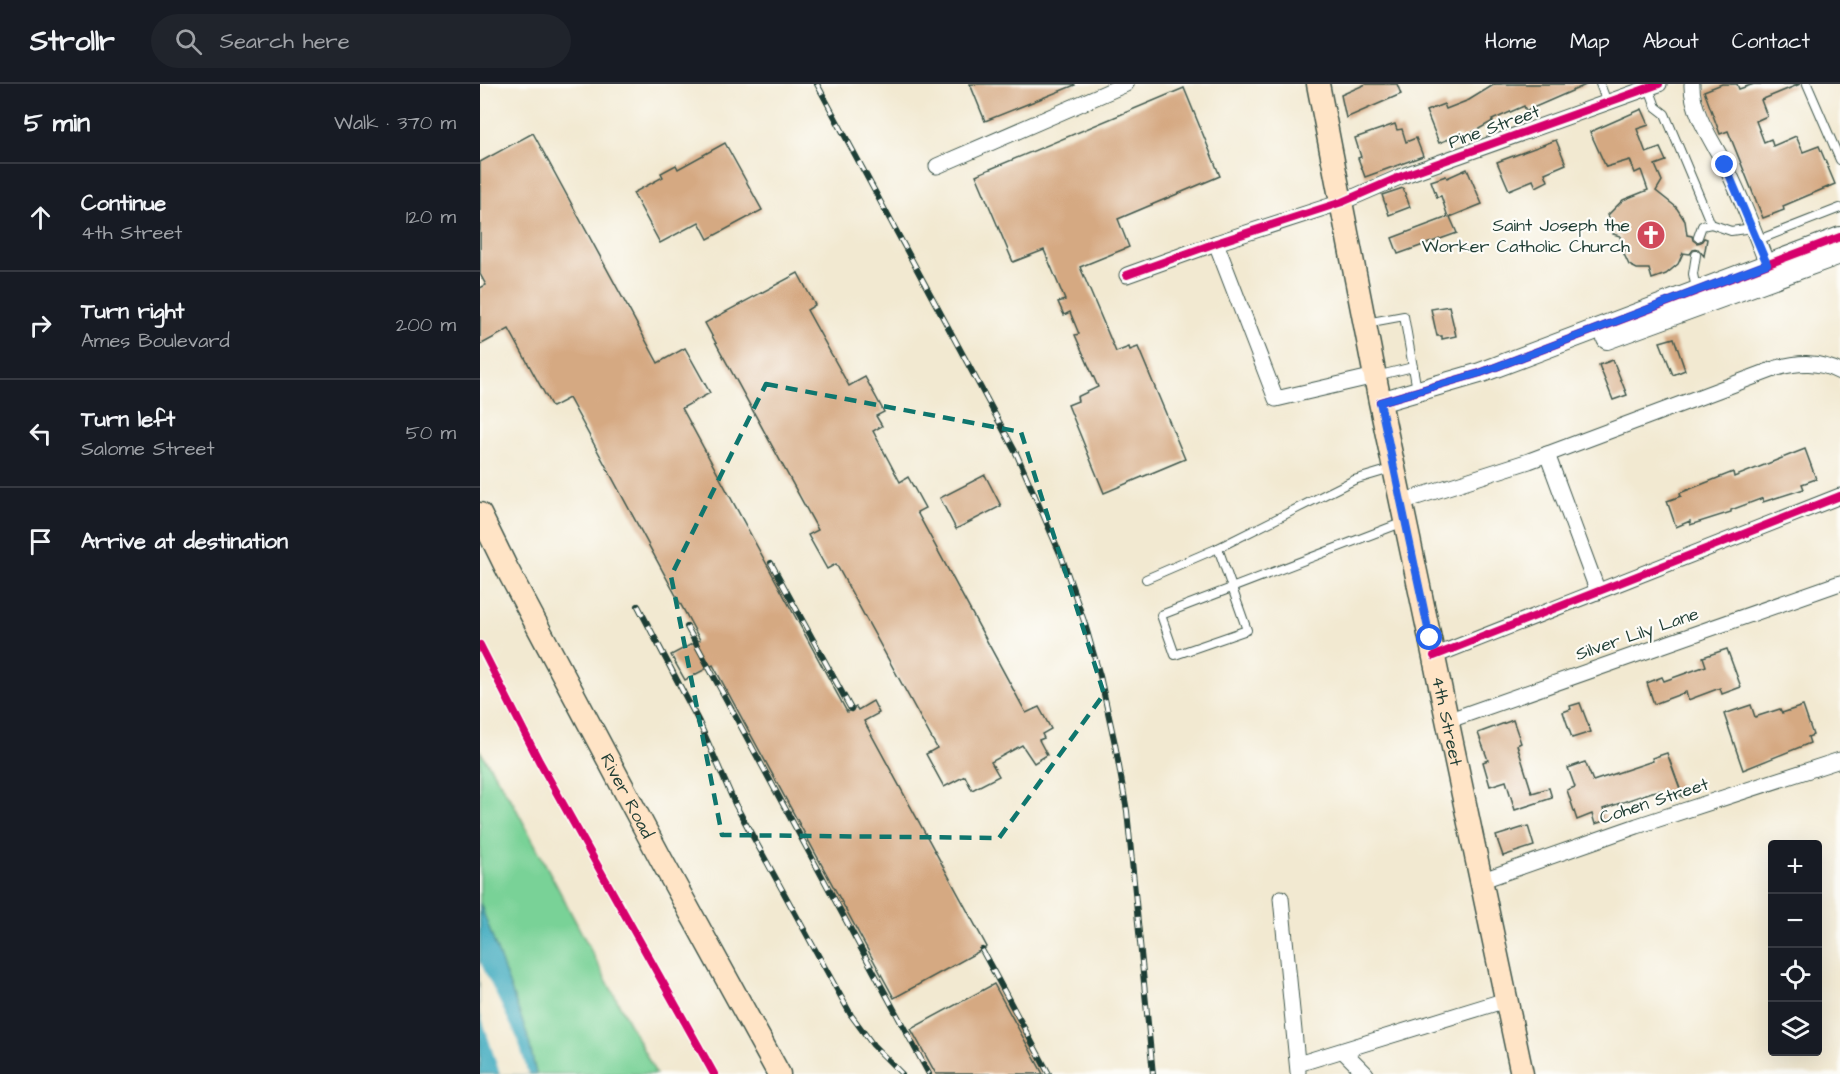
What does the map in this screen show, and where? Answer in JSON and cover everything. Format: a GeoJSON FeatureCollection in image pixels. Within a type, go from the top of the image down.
{"type":"FeatureCollection","features":[{"type":"Feature","properties":{"kind":"main road","name":"4th Street"},"geometry":{"type":"LineString","coordinates":[[1318,84],[1381,408],[1522,1074]]}},
{"type":"Feature","properties":{"kind":"main road","name":"River Road"},"geometry":{"type":"LineString","coordinates":[[480,514],[651,840],[779,1074]]}},
{"type":"Feature","properties":{"kind":"street"},"geometry":{"type":"LineString","coordinates":[[937,166],[1126,84]]}},
{"type":"Feature","properties":{"kind":"street"},"geometry":{"type":"LineString","coordinates":[[1692,84],[1691,93],[1709,140],[1725,165],[1767,264]]}},
{"type":"Feature","properties":{"kind":"street","name":"Pine Street"},"geometry":{"type":"LineString","coordinates":[[1127,275],[1342,202],[1402,176],[1654,86]]}},
{"type":"Feature","properties":{"kind":"street"},"geometry":{"type":"LineString","coordinates":[[1381,408],[1417,391],[1480,373],[1840,237]]}},
{"type":"Feature","properties":{"kind":"street"},"geometry":{"type":"LineString","coordinates":[[1216,243],[1276,399],[1375,376]]}},
{"type":"Feature","properties":{"kind":"street"},"geometry":{"type":"LineString","coordinates":[[1381,408],[1477,387],[1840,254]]}},
{"type":"Feature","properties":{"kind":"street"},"geometry":{"type":"LineString","coordinates":[[1403,512],[1547,454],[1787,365],[1798,362],[1831,367],[1840,372]]}},
{"type":"Feature","properties":{"kind":"street"},"geometry":{"type":"LineString","coordinates":[[1547,454],[1598,592]]}},
{"type":"Feature","properties":{"kind":"street"},"geometry":{"type":"LineString","coordinates":[[1434,656],[1840,496]]}},
{"type":"Feature","properties":{"kind":"street","name":"Silver Lily Lane"},"geometry":{"type":"LineString","coordinates":[[1447,721],[1840,583]]}},
{"type":"Feature","properties":{"kind":"street","name":"Cohen Street"},"geometry":{"type":"LineString","coordinates":[[1480,881],[1637,826],[1840,760]]}},
{"type":"Feature","properties":{"kind":"street"},"geometry":{"type":"LineString","coordinates":[[1281,898],[1298,1069],[1343,1051],[1506,1000]]}},
{"type":"Feature","properties":{"kind":"street"},"geometry":{"type":"LineString","coordinates":[[1343,1051],[1366,1074]]}},
{"type":"Feature","properties":{"kind":"lane"},"geometry":{"type":"LineString","coordinates":[[1600,84],[1607,102]]}},
{"type":"Feature","properties":{"kind":"lane"},"geometry":{"type":"LineString","coordinates":[[1807,84],[1840,160]]}},
{"type":"Feature","properties":{"kind":"lane"},"geometry":{"type":"LineString","coordinates":[[1654,86],[1656,107],[1665,114],[1711,224]]}},
{"type":"Feature","properties":{"kind":"lane"},"geometry":{"type":"LineString","coordinates":[[1698,237],[1702,226],[1711,224],[1731,231],[1755,234],[1840,208]]}},
{"type":"Feature","properties":{"kind":"lane"},"geometry":{"type":"LineString","coordinates":[[1696,255],[1693,274],[1696,291]]}},
{"type":"Feature","properties":{"kind":"lane"},"geometry":{"type":"LineString","coordinates":[[1365,323],[1404,316],[1417,391]]}},
{"type":"Feature","properties":{"kind":"lane"},"geometry":{"type":"LineString","coordinates":[[1375,376],[1413,367]]}},
{"type":"Feature","properties":{"kind":"lane"},"geometry":{"type":"LineString","coordinates":[[1146,579],[1218,548],[1354,480],[1394,468]]}},
{"type":"Feature","properties":{"kind":"lane"},"geometry":{"type":"LineString","coordinates":[[1218,548],[1233,588],[1247,630],[1175,655],[1161,615],[1233,588],[1403,512]]}},
{"type":"Feature","properties":{"kind":"highlighted area"},"geometry":{"type":"Polygon","coordinates":[[[766,384],[1021,432],[1104,694],[999,838],[722,835],[671,576],[766,384]]]}},
{"type":"Feature","properties":{"kind":"green space"},"geometry":{"type":"Polygon","coordinates":[[[480,751],[513,803],[656,1074],[500,1074],[480,1012],[480,751]]]}},
{"type":"Feature","properties":{"kind":"water"},"geometry":{"type":"Polygon","coordinates":[[[480,903],[528,1037],[536,1074],[480,1074],[480,903]]]}},
{"type":"Feature","properties":{"kind":"pier"},"geometry":{"type":"Polygon","coordinates":[[[480,962],[518,1040],[528,1074],[500,1074],[480,1012],[480,962]]]}},
{"type":"Feature","properties":{"kind":"building"},"geometry":{"type":"Polygon","coordinates":[[[970,84],[1074,84],[1075,85],[985,121],[970,84]]]}},
{"type":"Feature","properties":{"kind":"building"},"geometry":{"type":"Polygon","coordinates":[[[1366,84],[1397,84],[1401,94],[1346,118],[1341,95],[1366,84]]]}},
{"type":"Feature","properties":{"kind":"building"},"geometry":{"type":"Polygon","coordinates":[[[1495,84],[1588,84],[1526,111],[1524,106],[1492,120],[1461,139],[1459,135],[1439,143],[1426,111],[1444,104],[1446,109],[1469,100],[1495,84]]]}},
{"type":"Feature","properties":{"kind":"building"},"geometry":{"type":"Polygon","coordinates":[[[1722,84],[1737,84],[1739,89],[1754,84],[1800,84],[1761,100],[1767,116],[1756,121],[1764,142],[1771,139],[1773,146],[1796,136],[1803,152],[1819,146],[1835,184],[1783,206],[1784,210],[1763,218],[1728,131],[1720,134],[1704,91],[1722,84]]]}},
{"type":"Feature","properties":{"kind":"building"},"geometry":{"type":"Polygon","coordinates":[[[1184,88],[1220,176],[1118,219],[1129,247],[1080,267],[1116,352],[1129,347],[1130,350],[1138,347],[1185,459],[1104,493],[1068,405],[1078,401],[1077,397],[1098,387],[1075,335],[1079,334],[1070,312],[1064,315],[1058,302],[1065,300],[1044,250],[1013,262],[976,175],[1184,88]]]}},
{"type":"Feature","properties":{"kind":"building"},"geometry":{"type":"Polygon","coordinates":[[[1642,109],[1649,125],[1637,129],[1646,153],[1660,148],[1666,161],[1655,165],[1662,181],[1656,191],[1676,207],[1685,221],[1687,235],[1692,236],[1697,243],[1704,238],[1707,239],[1704,256],[1698,249],[1693,250],[1690,254],[1683,253],[1678,264],[1666,274],[1652,279],[1649,269],[1637,269],[1629,265],[1623,252],[1626,250],[1621,244],[1620,236],[1613,234],[1614,228],[1608,215],[1623,200],[1648,190],[1641,170],[1635,173],[1630,160],[1606,167],[1590,132],[1642,109]]]}},
{"type":"Feature","properties":{"kind":"building"},"geometry":{"type":"Polygon","coordinates":[[[1395,124],[1397,130],[1402,129],[1406,142],[1416,138],[1423,156],[1365,177],[1358,158],[1361,157],[1355,138],[1395,124]]]}},
{"type":"Feature","properties":{"kind":"building"},"geometry":{"type":"Polygon","coordinates":[[[533,133],[658,363],[685,348],[710,393],[682,408],[847,712],[856,707],[858,710],[873,701],[879,713],[864,721],[987,947],[894,998],[713,665],[685,680],[671,655],[700,640],[569,398],[552,407],[509,329],[480,345],[480,288],[486,285],[480,274],[480,162],[533,133]]]}},
{"type":"Feature","properties":{"kind":"building"},"geometry":{"type":"Polygon","coordinates":[[[1556,140],[1566,164],[1545,173],[1548,181],[1536,187],[1533,180],[1509,190],[1497,162],[1556,140]]]}},
{"type":"Feature","properties":{"kind":"building"},"geometry":{"type":"Polygon","coordinates":[[[725,143],[762,210],[708,239],[699,222],[660,243],[633,193],[663,177],[661,173],[676,165],[678,169],[725,143]]]}},
{"type":"Feature","properties":{"kind":"building"},"geometry":{"type":"Polygon","coordinates":[[[1467,169],[1482,204],[1450,217],[1457,233],[1398,254],[1392,238],[1448,217],[1441,196],[1437,197],[1431,181],[1446,176],[1447,178],[1467,169]]]}},
{"type":"Feature","properties":{"kind":"building"},"geometry":{"type":"Polygon","coordinates":[[[1403,188],[1410,207],[1389,215],[1382,195],[1403,188]]]}},
{"type":"Feature","properties":{"kind":"building"},"geometry":{"type":"Polygon","coordinates":[[[798,273],[815,305],[807,310],[849,386],[865,377],[884,412],[876,416],[882,426],[873,431],[900,482],[908,477],[925,508],[917,512],[1026,713],[1039,707],[1051,729],[1042,734],[1044,738],[1039,740],[1047,755],[1034,763],[1022,745],[991,762],[999,776],[972,790],[965,776],[944,787],[926,754],[937,748],[836,564],[827,569],[808,535],[818,530],[705,323],[798,273]]]}},
{"type":"Feature","properties":{"kind":"building"},"geometry":{"type":"Polygon","coordinates":[[[1449,306],[1456,336],[1442,339],[1442,336],[1437,336],[1431,309],[1449,306]]]}},
{"type":"Feature","properties":{"kind":"building"},"geometry":{"type":"Polygon","coordinates":[[[1674,338],[1685,370],[1673,375],[1660,342],[1674,338]]]}},
{"type":"Feature","properties":{"kind":"building"},"geometry":{"type":"Polygon","coordinates":[[[1613,360],[1627,395],[1613,400],[1599,365],[1613,360]]]}},
{"type":"Feature","properties":{"kind":"building"},"geometry":{"type":"Polygon","coordinates":[[[1805,449],[1816,479],[1802,484],[1804,489],[1763,502],[1763,498],[1731,510],[1731,512],[1690,525],[1690,521],[1676,527],[1667,501],[1681,496],[1680,493],[1733,472],[1734,477],[1805,449]]]}},
{"type":"Feature","properties":{"kind":"building"},"geometry":{"type":"Polygon","coordinates":[[[985,475],[1001,506],[956,529],[940,498],[985,475]]]}},
{"type":"Feature","properties":{"kind":"building"},"geometry":{"type":"Polygon","coordinates":[[[1727,649],[1741,687],[1722,694],[1720,688],[1688,700],[1686,692],[1654,704],[1647,683],[1662,677],[1664,681],[1706,666],[1703,657],[1727,649]]]}},
{"type":"Feature","properties":{"kind":"building"},"geometry":{"type":"Polygon","coordinates":[[[1580,703],[1591,732],[1572,738],[1563,712],[1571,709],[1570,706],[1580,703]]]}},
{"type":"Feature","properties":{"kind":"building"},"geometry":{"type":"Polygon","coordinates":[[[1751,705],[1755,717],[1780,709],[1782,713],[1803,706],[1813,735],[1808,737],[1810,743],[1743,770],[1724,714],[1751,705]]]}},
{"type":"Feature","properties":{"kind":"building"},"geometry":{"type":"Polygon","coordinates":[[[1513,720],[1521,743],[1517,745],[1532,793],[1549,788],[1552,798],[1515,810],[1506,781],[1490,786],[1483,762],[1488,760],[1478,733],[1513,720]]]}},
{"type":"Feature","properties":{"kind":"building"},"geometry":{"type":"Polygon","coordinates":[[[1667,753],[1683,797],[1671,791],[1652,792],[1603,809],[1607,820],[1595,824],[1592,814],[1577,820],[1567,790],[1575,787],[1568,768],[1585,762],[1593,781],[1653,761],[1652,758],[1667,753]]]}},
{"type":"Feature","properties":{"kind":"building"},"geometry":{"type":"Polygon","coordinates":[[[1528,826],[1534,846],[1503,856],[1496,836],[1528,826]]]}},
{"type":"Feature","properties":{"kind":"building"},"geometry":{"type":"Polygon","coordinates":[[[994,984],[1043,1074],[936,1074],[911,1029],[994,984]]]}},
{"type":"Feature","properties":{"kind":"railway"},"geometry":{"type":"LineString","coordinates":[[817,84],[1017,455],[1062,558],[1085,624],[1100,676],[1127,811],[1153,1074]]}},
{"type":"Feature","properties":{"kind":"railway"},"geometry":{"type":"LineString","coordinates":[[771,563],[851,709]]}},
{"type":"Feature","properties":{"kind":"railway"},"geometry":{"type":"LineString","coordinates":[[638,606],[699,722],[735,804],[851,1015],[873,1045],[902,1074]]}},
{"type":"Feature","properties":{"kind":"railway"},"geometry":{"type":"LineString","coordinates":[[687,627],[929,1074]]}},
{"type":"Feature","properties":{"kind":"railway"},"geometry":{"type":"LineString","coordinates":[[982,950],[1049,1074]]}},
{"type":"Feature","properties":{"kind":"cycle path"},"geometry":{"type":"LineString","coordinates":[[1127,275],[1342,202],[1402,176],[1659,84]]}},
{"type":"Feature","properties":{"kind":"cycle path"},"geometry":{"type":"LineString","coordinates":[[1380,402],[1480,373],[1840,237]]}},
{"type":"Feature","properties":{"kind":"cycle path"},"geometry":{"type":"LineString","coordinates":[[1434,656],[1840,496]]}},
{"type":"Feature","properties":{"kind":"cycle path"},"geometry":{"type":"LineString","coordinates":[[480,645],[539,761],[714,1074]]}},
{"type":"Feature","properties":{"kind":"place","name":"Saint Joseph the Worker Catholic Church"},"geometry":{"type":"Point","coordinates":[1651,235]}},
{"type":"Feature","properties":{"kind":"route"},"geometry":{"type":"LineString","coordinates":[[1430,638],[1380,402],[1480,373],[1767,264],[1725,165]]}}]}
